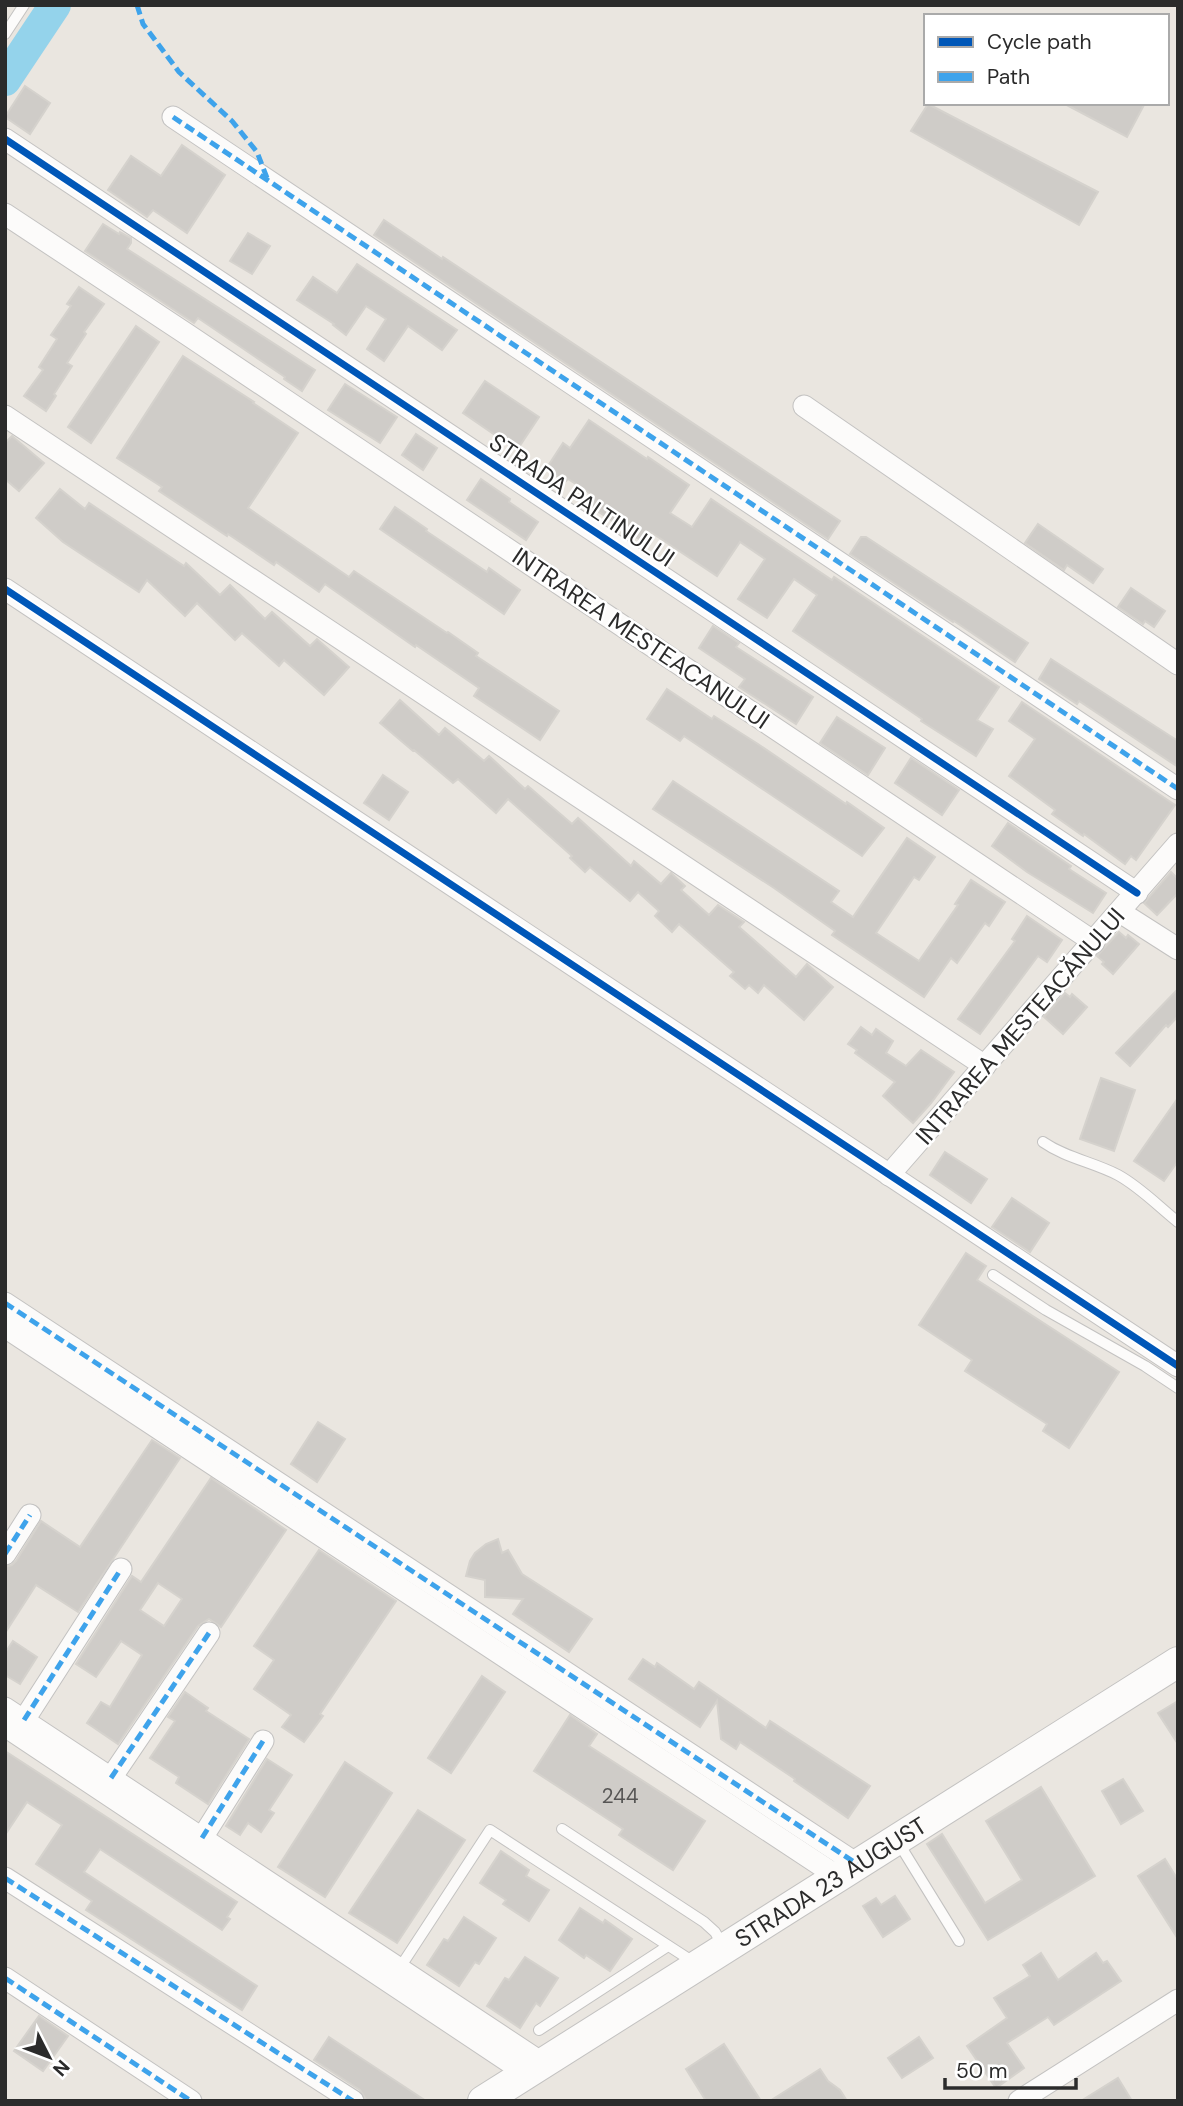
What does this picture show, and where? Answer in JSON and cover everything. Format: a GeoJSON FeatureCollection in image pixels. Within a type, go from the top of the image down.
{"type":"FeatureCollection","features":[{"type":"Feature","properties":{"kind":"main road","name":"STRADA 23 AUGUST"},"geometry":{"type":"LineString","coordinates":[[483,2101],[1178,1662]]}},
{"type":"Feature","properties":{"kind":"street"},"geometry":{"type":"LineString","coordinates":[[173,117],[1178,789]]}},
{"type":"Feature","properties":{"kind":"street","name":"STRADA PALTINULUI"},"geometry":{"type":"LineString","coordinates":[[5,139],[1137,893]]}},
{"type":"Feature","properties":{"kind":"street","name":"INTRAREA MESTEACANULUI"},"geometry":{"type":"LineString","coordinates":[[5,214],[1094,942]]}},
{"type":"Feature","properties":{"kind":"street"},"geometry":{"type":"LineString","coordinates":[[804,405],[1178,664]]}},
{"type":"Feature","properties":{"kind":"street"},"geometry":{"type":"LineString","coordinates":[[5,416],[985,1066]]}},
{"type":"Feature","properties":{"kind":"street"},"geometry":{"type":"LineString","coordinates":[[5,589],[1178,1366]]}},
{"type":"Feature","properties":{"kind":"street","name":"INTRAREA MESTEACĂNULUI"},"geometry":{"type":"LineString","coordinates":[[889,1175],[1178,844]]}},
{"type":"Feature","properties":{"kind":"street"},"geometry":{"type":"LineString","coordinates":[[1120,912],[1178,949]]}},
{"type":"Feature","properties":{"kind":"street"},"geometry":{"type":"LineString","coordinates":[[5,1303],[847,1870]]}},
{"type":"Feature","properties":{"kind":"street"},"geometry":{"type":"LineString","coordinates":[[5,1327],[847,1870]]}},
{"type":"Feature","properties":{"kind":"street"},"geometry":{"type":"LineString","coordinates":[[5,1554],[30,1516]]}},
{"type":"Feature","properties":{"kind":"street"},"geometry":{"type":"LineString","coordinates":[[15,1723],[121,1569]]}},
{"type":"Feature","properties":{"kind":"street"},"geometry":{"type":"LineString","coordinates":[[111,1778],[209,1633]]}},
{"type":"Feature","properties":{"kind":"street"},"geometry":{"type":"LineString","coordinates":[[5,1708],[15,1723],[534,2068]]}},
{"type":"Feature","properties":{"kind":"street"},"geometry":{"type":"LineString","coordinates":[[15,1723],[111,1778],[202,1838],[399,1969],[534,2068]]}},
{"type":"Feature","properties":{"kind":"street"},"geometry":{"type":"LineString","coordinates":[[202,1838],[264,1741]]}},
{"type":"Feature","properties":{"kind":"street"},"geometry":{"type":"LineString","coordinates":[[5,1878],[353,2101]]}},
{"type":"Feature","properties":{"kind":"street"},"geometry":{"type":"LineString","coordinates":[[5,1978],[191,2101]]}},
{"type":"Feature","properties":{"kind":"street"},"geometry":{"type":"LineString","coordinates":[[1019,2101],[1178,2000]]}},
{"type":"Feature","properties":{"kind":"lane"},"geometry":{"type":"LineString","coordinates":[[5,34],[24,5]]}},
{"type":"Feature","properties":{"kind":"lane"},"geometry":{"type":"LineString","coordinates":[[1043,1142],[1056,1151],[1115,1174],[1135,1185],[1178,1222]]}},
{"type":"Feature","properties":{"kind":"lane"},"geometry":{"type":"LineString","coordinates":[[993,1275],[1046,1310],[1145,1366],[1178,1388]]}},
{"type":"Feature","properties":{"kind":"lane"},"geometry":{"type":"LineString","coordinates":[[562,1829],[704,1922],[715,1932],[724,1948]]}},
{"type":"Feature","properties":{"kind":"lane"},"geometry":{"type":"LineString","coordinates":[[399,1969],[491,1830],[697,1965]]}},
{"type":"Feature","properties":{"kind":"lane"},"geometry":{"type":"LineString","coordinates":[[897,1839],[959,1941]]}},
{"type":"Feature","properties":{"kind":"lane"},"geometry":{"type":"LineString","coordinates":[[539,2030],[668,1946]]}},
{"type":"Feature","properties":{"kind":"building"},"geometry":{"type":"Polygon","coordinates":[[[25,86],[50,103],[30,134],[5,117],[25,86]]]}},
{"type":"Feature","properties":{"kind":"building"},"geometry":{"type":"Polygon","coordinates":[[[930,105],[1098,192],[1079,225],[911,131],[930,105]]]}},
{"type":"Feature","properties":{"kind":"building"},"geometry":{"type":"Polygon","coordinates":[[[1067,105],[1144,105],[1127,137],[1067,105]]]}},
{"type":"Feature","properties":{"kind":"building"},"geometry":{"type":"Polygon","coordinates":[[[182,145],[225,175],[187,233],[153,210],[147,217],[108,190],[131,156],[161,176],[182,145]]]}},
{"type":"Feature","properties":{"kind":"building"},"geometry":{"type":"Polygon","coordinates":[[[384,220],[840,521],[828,539],[374,235],[384,220]]]}},
{"type":"Feature","properties":{"kind":"building"},"geometry":{"type":"Polygon","coordinates":[[[103,224],[131,238],[127,249],[315,370],[302,391],[198,318],[194,323],[85,251],[103,224]]]}},
{"type":"Feature","properties":{"kind":"building"},"geometry":{"type":"Polygon","coordinates":[[[248,233],[270,246],[252,274],[230,261],[248,233]]]}},
{"type":"Feature","properties":{"kind":"building"},"geometry":{"type":"Polygon","coordinates":[[[357,264],[457,330],[442,350],[408,326],[384,361],[367,349],[386,319],[366,306],[346,335],[297,300],[313,277],[337,293],[357,264]]]}},
{"type":"Feature","properties":{"kind":"building"},"geometry":{"type":"Polygon","coordinates":[[[79,287],[104,304],[67,363],[72,366],[46,411],[24,396],[43,370],[39,367],[57,339],[51,335],[71,306],[67,304],[79,287]]]}},
{"type":"Feature","properties":{"kind":"building"},"geometry":{"type":"Polygon","coordinates":[[[136,326],[159,342],[91,443],[68,427],[136,326]]]}},
{"type":"Feature","properties":{"kind":"building"},"geometry":{"type":"Polygon","coordinates":[[[183,356],[298,433],[248,508],[349,577],[354,571],[448,632],[478,653],[476,656],[559,711],[540,740],[474,696],[479,688],[325,584],[319,592],[276,562],[274,565],[159,491],[162,487],[117,458],[183,356]]]}},
{"type":"Feature","properties":{"kind":"building"},"geometry":{"type":"Polygon","coordinates":[[[485,381],[539,417],[517,450],[463,413],[485,381]]]}},
{"type":"Feature","properties":{"kind":"building"},"geometry":{"type":"Polygon","coordinates":[[[345,384],[397,417],[380,443],[328,410],[345,384]]]}},
{"type":"Feature","properties":{"kind":"building"},"geometry":{"type":"Polygon","coordinates":[[[589,420],[689,485],[670,513],[692,527],[711,499],[999,687],[977,720],[993,729],[976,756],[921,721],[922,719],[793,631],[817,595],[794,579],[767,618],[738,599],[765,559],[740,542],[717,576],[649,531],[642,541],[587,504],[594,496],[546,469],[563,443],[570,448],[589,420]]]}},
{"type":"Feature","properties":{"kind":"building"},"geometry":{"type":"Polygon","coordinates":[[[416,434],[437,448],[423,470],[402,455],[416,434]]]}},
{"type":"Feature","properties":{"kind":"building"},"geometry":{"type":"Polygon","coordinates":[[[12,436],[44,463],[19,491],[5,479],[5,443],[12,436]]]}},
{"type":"Feature","properties":{"kind":"building"},"geometry":{"type":"Polygon","coordinates":[[[481,479],[538,522],[526,540],[467,500],[481,479]]]}},
{"type":"Feature","properties":{"kind":"building"},"geometry":{"type":"Polygon","coordinates":[[[60,489],[85,509],[89,503],[184,566],[186,563],[220,595],[230,585],[265,619],[272,612],[310,646],[317,639],[349,667],[324,695],[284,660],[279,666],[242,633],[235,640],[197,603],[185,616],[147,580],[139,592],[63,542],[36,518],[60,489]]]}},
{"type":"Feature","properties":{"kind":"building"},"geometry":{"type":"Polygon","coordinates":[[[395,507],[487,572],[489,568],[520,590],[504,614],[380,529],[395,507]]]}},
{"type":"Feature","properties":{"kind":"building"},"geometry":{"type":"Polygon","coordinates":[[[1038,524],[1103,569],[1093,583],[1067,565],[1064,570],[1025,543],[1038,524]]]}},
{"type":"Feature","properties":{"kind":"building"},"geometry":{"type":"Polygon","coordinates":[[[861,537],[866,537],[1028,643],[1015,662],[850,554],[861,537]]]}},
{"type":"Feature","properties":{"kind":"building"},"geometry":{"type":"Polygon","coordinates":[[[1131,588],[1165,611],[1154,627],[1145,621],[1143,624],[1118,607],[1131,588]]]}},
{"type":"Feature","properties":{"kind":"building"},"geometry":{"type":"Polygon","coordinates":[[[713,626],[739,643],[736,647],[813,697],[796,724],[739,687],[745,679],[699,648],[713,626]]]}},
{"type":"Feature","properties":{"kind":"building"},"geometry":{"type":"Polygon","coordinates":[[[1051,659],[1178,741],[1178,767],[1079,701],[1077,704],[1039,679],[1051,659]]]}},
{"type":"Feature","properties":{"kind":"building"},"geometry":{"type":"Polygon","coordinates":[[[667,689],[712,719],[714,716],[758,744],[884,828],[862,856],[684,736],[680,741],[647,719],[667,689]]]}},
{"type":"Feature","properties":{"kind":"building"},"geometry":{"type":"Polygon","coordinates":[[[400,700],[439,735],[445,728],[484,761],[489,756],[525,789],[528,786],[572,824],[578,818],[631,866],[634,861],[661,884],[671,873],[685,886],[681,890],[709,915],[718,905],[744,922],[739,927],[796,977],[807,964],[833,987],[804,1020],[764,985],[758,993],[749,985],[745,989],[730,976],[734,972],[679,924],[672,932],[655,916],[659,911],[638,892],[630,901],[590,867],[585,872],[570,858],[572,856],[508,799],[496,813],[458,779],[453,783],[413,751],[380,723],[400,700]]]}},
{"type":"Feature","properties":{"kind":"building"},"geometry":{"type":"Polygon","coordinates":[[[1022,702],[1175,805],[1136,860],[1131,856],[1125,864],[1052,814],[1055,810],[1009,776],[1035,739],[1009,721],[1022,702]]]}},
{"type":"Feature","properties":{"kind":"building"},"geometry":{"type":"Polygon","coordinates":[[[837,717],[885,748],[868,775],[820,743],[837,717]]]}},
{"type":"Feature","properties":{"kind":"building"},"geometry":{"type":"Polygon","coordinates":[[[911,758],[959,790],[942,815],[895,783],[911,758]]]}},
{"type":"Feature","properties":{"kind":"building"},"geometry":{"type":"Polygon","coordinates":[[[383,775],[408,792],[389,820],[364,803],[383,775]]]}},
{"type":"Feature","properties":{"kind":"building"},"geometry":{"type":"Polygon","coordinates":[[[673,781],[839,891],[831,902],[853,917],[907,838],[935,857],[919,880],[914,877],[876,933],[919,961],[958,905],[955,904],[971,880],[1005,902],[989,926],[985,923],[957,963],[951,958],[924,997],[832,935],[835,931],[774,888],[653,809],[673,781]]]}},
{"type":"Feature","properties":{"kind":"building"},"geometry":{"type":"Polygon","coordinates":[[[1008,823],[1106,893],[1093,913],[1027,872],[992,846],[1008,823]]]}},
{"type":"Feature","properties":{"kind":"building"},"geometry":{"type":"Polygon","coordinates":[[[1171,872],[1178,879],[1178,893],[1157,915],[1144,903],[1171,872]]]}},
{"type":"Feature","properties":{"kind":"building"},"geometry":{"type":"Polygon","coordinates":[[[1027,916],[1062,940],[1047,962],[1038,956],[980,1034],[958,1019],[1015,941],[1012,939],[1027,916]]]}},
{"type":"Feature","properties":{"kind":"building"},"geometry":{"type":"Polygon","coordinates":[[[1119,932],[1139,944],[1113,974],[1097,956],[1119,932]]]}},
{"type":"Feature","properties":{"kind":"building"},"geometry":{"type":"Polygon","coordinates":[[[1178,989],[1178,1016],[1168,1027],[1166,1025],[1130,1066],[1116,1053],[1178,989]]]}},
{"type":"Feature","properties":{"kind":"building"},"geometry":{"type":"Polygon","coordinates":[[[1065,993],[1070,997],[1072,994],[1087,1007],[1063,1034],[1044,1017],[1065,993]]]}},
{"type":"Feature","properties":{"kind":"building"},"geometry":{"type":"Polygon","coordinates":[[[861,1027],[872,1035],[876,1029],[893,1041],[886,1053],[906,1066],[921,1050],[954,1072],[913,1123],[883,1096],[895,1082],[855,1053],[857,1050],[848,1044],[861,1027]]]}},
{"type":"Feature","properties":{"kind":"building"},"geometry":{"type":"Polygon","coordinates":[[[1101,1078],[1135,1090],[1114,1151],[1080,1139],[1101,1078]]]}},
{"type":"Feature","properties":{"kind":"building"},"geometry":{"type":"Polygon","coordinates":[[[1178,1098],[1178,1161],[1164,1181],[1134,1161],[1178,1098]]]}},
{"type":"Feature","properties":{"kind":"building"},"geometry":{"type":"Polygon","coordinates":[[[945,1152],[987,1179],[971,1203],[930,1175],[945,1152]]]}},
{"type":"Feature","properties":{"kind":"building"},"geometry":{"type":"Polygon","coordinates":[[[1012,1198],[1049,1223],[1030,1252],[992,1227],[1012,1198]]]}},
{"type":"Feature","properties":{"kind":"building"},"geometry":{"type":"Polygon","coordinates":[[[966,1253],[986,1266],[977,1280],[1119,1372],[1069,1448],[1043,1431],[1047,1424],[965,1371],[972,1360],[919,1325],[966,1253]]]}},
{"type":"Feature","properties":{"kind":"building"},"geometry":{"type":"Polygon","coordinates":[[[318,1422],[345,1439],[317,1482],[291,1464],[318,1422]]]}},
{"type":"Feature","properties":{"kind":"building"},"geometry":{"type":"Polygon","coordinates":[[[152,1440],[180,1458],[78,1612],[36,1585],[5,1633],[5,1567],[16,1561],[41,1521],[80,1547],[152,1440]]]}},
{"type":"Feature","properties":{"kind":"building"},"geometry":{"type":"Polygon","coordinates":[[[211,1478],[286,1530],[221,1627],[209,1619],[198,1626],[118,1744],[87,1723],[101,1702],[110,1707],[142,1655],[121,1641],[96,1677],[76,1664],[132,1576],[141,1582],[211,1478]],[[158,1583],[140,1610],[164,1626],[182,1599],[158,1583]]]}},
{"type":"Feature","properties":{"kind":"building"},"geometry":{"type":"Polygon","coordinates":[[[498,1539],[502,1553],[508,1550],[522,1574],[592,1619],[569,1652],[513,1614],[523,1599],[485,1597],[485,1580],[466,1576],[475,1553],[498,1539]]]}},
{"type":"Feature","properties":{"kind":"building"},"geometry":{"type":"Polygon","coordinates":[[[319,1550],[396,1601],[304,1742],[282,1727],[291,1715],[254,1689],[274,1660],[254,1646],[319,1550]]]}},
{"type":"Feature","properties":{"kind":"building"},"geometry":{"type":"Polygon","coordinates":[[[13,1641],[37,1657],[20,1684],[5,1675],[5,1653],[13,1641]]]}},
{"type":"Feature","properties":{"kind":"building"},"geometry":{"type":"Polygon","coordinates":[[[643,1659],[655,1667],[657,1663],[694,1689],[699,1682],[766,1728],[770,1721],[870,1786],[848,1818],[740,1742],[736,1749],[721,1739],[717,1701],[700,1727],[629,1679],[643,1659]]]}},
{"type":"Feature","properties":{"kind":"building"},"geometry":{"type":"Polygon","coordinates":[[[482,1676],[505,1692],[451,1773],[428,1758],[482,1676]]]}},
{"type":"Feature","properties":{"kind":"building"},"geometry":{"type":"Polygon","coordinates":[[[185,1692],[208,1708],[206,1711],[249,1739],[208,1804],[176,1783],[179,1777],[150,1758],[175,1721],[168,1717],[185,1692]]]}},
{"type":"Feature","properties":{"kind":"building"},"geometry":{"type":"Polygon","coordinates":[[[1178,1701],[1178,1744],[1158,1713],[1178,1701]]]}},
{"type":"Feature","properties":{"kind":"building"},"geometry":{"type":"Polygon","coordinates":[[[570,1715],[597,1734],[589,1746],[705,1821],[673,1870],[619,1835],[623,1829],[534,1771],[570,1715]]]}},
{"type":"Feature","properties":{"kind":"building"},"geometry":{"type":"Polygon","coordinates":[[[5,1751],[237,1902],[222,1930],[100,1849],[84,1872],[257,1986],[242,2010],[86,1910],[92,1901],[36,1864],[62,1825],[27,1802],[5,1835],[5,1751]]]}},
{"type":"Feature","properties":{"kind":"building"},"geometry":{"type":"Polygon","coordinates":[[[267,1759],[292,1775],[269,1810],[274,1813],[261,1832],[248,1823],[240,1835],[226,1826],[267,1759]]]}},
{"type":"Feature","properties":{"kind":"building"},"geometry":{"type":"Polygon","coordinates":[[[345,1762],[392,1793],[325,1897],[278,1867],[345,1762]]]}},
{"type":"Feature","properties":{"kind":"building"},"geometry":{"type":"Polygon","coordinates":[[[1123,1779],[1143,1811],[1121,1824],[1102,1791],[1123,1779]]]}},
{"type":"Feature","properties":{"kind":"building"},"geometry":{"type":"Polygon","coordinates":[[[1041,1787],[1095,1876],[988,1940],[927,1844],[942,1834],[985,1903],[1022,1880],[986,1821],[1041,1787]]]}},
{"type":"Feature","properties":{"kind":"building"},"geometry":{"type":"Polygon","coordinates":[[[418,1810],[465,1840],[397,1943],[349,1913],[418,1810]]]}},
{"type":"Feature","properties":{"kind":"building"},"geometry":{"type":"Polygon","coordinates":[[[501,1851],[529,1870],[526,1876],[549,1890],[529,1921],[503,1904],[506,1900],[480,1883],[501,1851]]]}},
{"type":"Feature","properties":{"kind":"building"},"geometry":{"type":"Polygon","coordinates":[[[1165,1859],[1178,1880],[1178,1939],[1138,1876],[1165,1859]]]}},
{"type":"Feature","properties":{"kind":"building"},"geometry":{"type":"Polygon","coordinates":[[[895,1896],[910,1919],[883,1937],[863,1906],[876,1898],[881,1905],[895,1896]]]}},
{"type":"Feature","properties":{"kind":"building"},"geometry":{"type":"Polygon","coordinates":[[[580,1908],[603,1923],[605,1920],[632,1939],[610,1971],[586,1955],[584,1958],[559,1940],[580,1908]]]}},
{"type":"Feature","properties":{"kind":"building"},"geometry":{"type":"Polygon","coordinates":[[[464,1917],[496,1938],[479,1964],[475,1962],[459,1986],[427,1965],[444,1939],[448,1941],[464,1917]]]}},
{"type":"Feature","properties":{"kind":"building"},"geometry":{"type":"Polygon","coordinates":[[[1041,1953],[1058,1980],[1096,1953],[1103,1963],[1107,1961],[1121,1981],[1054,2025],[1048,2017],[1007,2043],[1024,2068],[996,2088],[967,2046],[1007,2018],[994,1998],[1030,1976],[1023,1965],[1041,1953]]]}},
{"type":"Feature","properties":{"kind":"building"},"geometry":{"type":"Polygon","coordinates":[[[525,1957],[558,1978],[540,2006],[536,2003],[520,2028],[487,2006],[505,1978],[509,1980],[525,1957]]]}},
{"type":"Feature","properties":{"kind":"building"},"geometry":{"type":"Polygon","coordinates":[[[39,2016],[68,2036],[43,2071],[14,2051],[39,2016]]]}},
{"type":"Feature","properties":{"kind":"building"},"geometry":{"type":"Polygon","coordinates":[[[329,2037],[426,2101],[367,2101],[360,2090],[314,2060],[329,2037]]]}},
{"type":"Feature","properties":{"kind":"building"},"geometry":{"type":"Polygon","coordinates":[[[919,2037],[933,2058],[902,2078],[888,2058],[919,2037]]]}},
{"type":"Feature","properties":{"kind":"building"},"geometry":{"type":"Polygon","coordinates":[[[724,2044],[761,2101],[706,2101],[686,2069],[724,2044]]]}},
{"type":"Feature","properties":{"kind":"building"},"geometry":{"type":"Polygon","coordinates":[[[820,2069],[847,2101],[770,2101],[820,2069]]]}},
{"type":"Feature","properties":{"kind":"building"},"geometry":{"type":"Polygon","coordinates":[[[1118,2078],[1132,2101],[1081,2101],[1118,2078]]]}},
{"type":"Feature","properties":{"kind":"waterway"},"geometry":{"type":"LineString","coordinates":[[5,80],[55,5]]}},
{"type":"Feature","properties":{"kind":"marked path"},"geometry":{"type":"LineString","coordinates":[[137,5],[143,24],[179,72],[232,121],[257,152],[267,178]]}},
{"type":"Feature","properties":{"kind":"marked path"},"geometry":{"type":"LineString","coordinates":[[173,117],[1178,789]]}},
{"type":"Feature","properties":{"kind":"marked path"},"geometry":{"type":"LineString","coordinates":[[5,1303],[857,1864]]}},
{"type":"Feature","properties":{"kind":"marked path"},"geometry":{"type":"LineString","coordinates":[[5,1554],[30,1515]]}},
{"type":"Feature","properties":{"kind":"marked path"},"geometry":{"type":"LineString","coordinates":[[24,1720],[121,1569]]}},
{"type":"Feature","properties":{"kind":"marked path"},"geometry":{"type":"LineString","coordinates":[[111,1778],[209,1633]]}},
{"type":"Feature","properties":{"kind":"marked path"},"geometry":{"type":"LineString","coordinates":[[202,1838],[263,1741]]}},
{"type":"Feature","properties":{"kind":"marked path"},"geometry":{"type":"LineString","coordinates":[[5,1878],[353,2101]]}},
{"type":"Feature","properties":{"kind":"marked path"},"geometry":{"type":"LineString","coordinates":[[5,1978],[191,2101]]}},
{"type":"Feature","properties":{"kind":"cycle path"},"geometry":{"type":"LineString","coordinates":[[5,139],[1137,893]]}},
{"type":"Feature","properties":{"kind":"cycle path"},"geometry":{"type":"LineString","coordinates":[[5,589],[1178,1366]]}}]}
